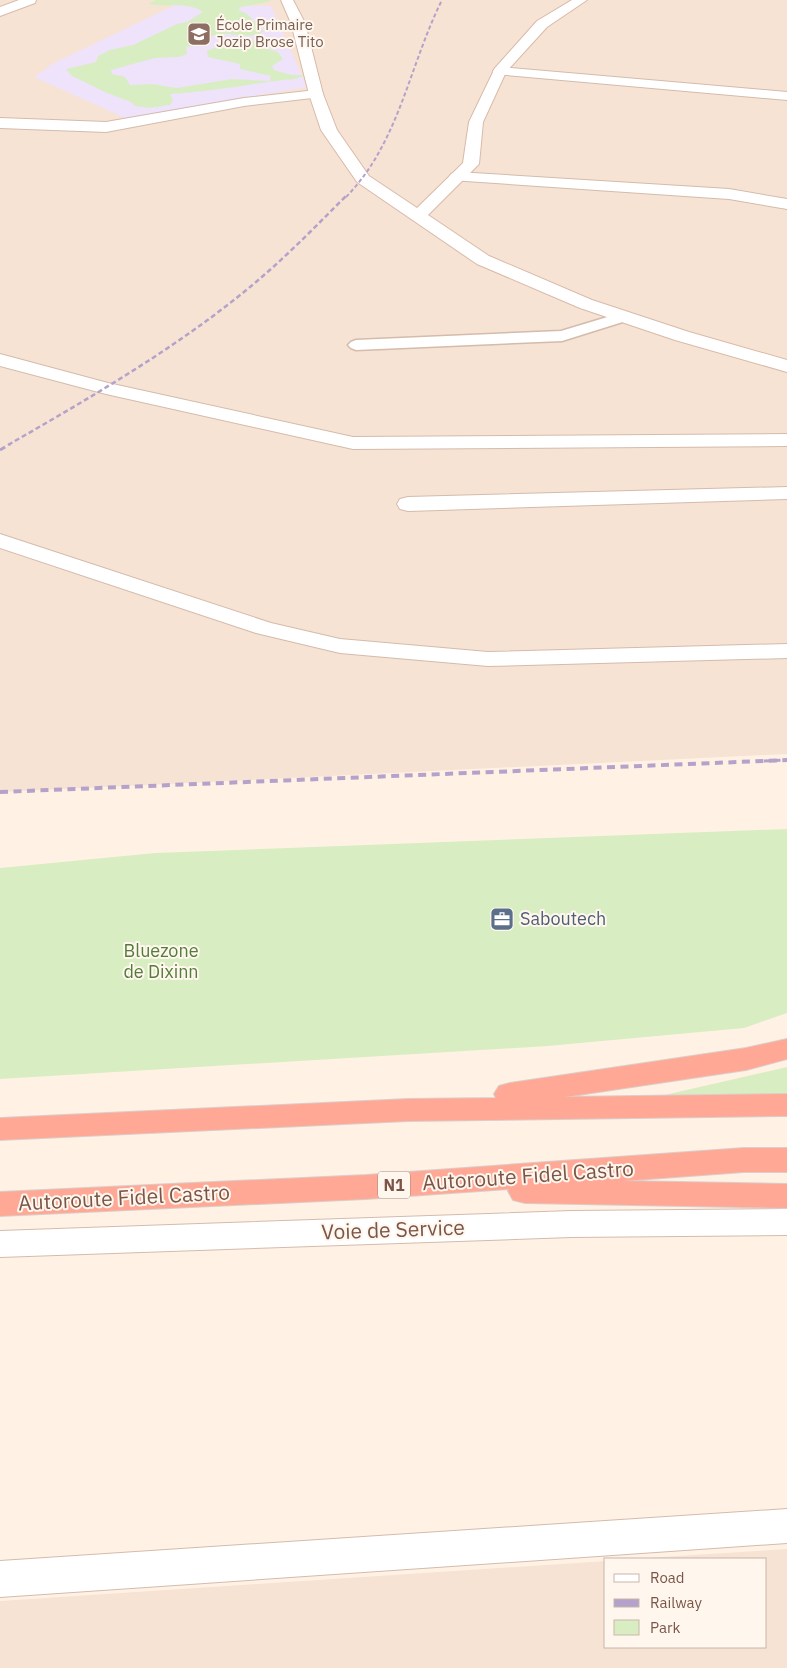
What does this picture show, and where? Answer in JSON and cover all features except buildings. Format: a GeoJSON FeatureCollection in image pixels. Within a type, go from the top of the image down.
{"type":"FeatureCollection","features":[{"type":"Feature","properties":{"kind":"highway"},"geometry":{"type":"LineString","coordinates":[[408,1110],[746,1059],[787,1049]]}},
{"type":"Feature","properties":{"kind":"highway"},"geometry":{"type":"LineString","coordinates":[[0,1129],[408,1110],[787,1105]]}},
{"type":"Feature","properties":{"kind":"highway","name":"Autoroute Fidel Castro"},"geometry":{"type":"LineString","coordinates":[[0,1204],[366,1187],[734,1161],[787,1160]]}},
{"type":"Feature","properties":{"kind":"highway"},"geometry":{"type":"LineString","coordinates":[[366,1187],[787,1196]]}},
{"type":"Feature","properties":{"kind":"street"},"geometry":{"type":"LineString","coordinates":[[0,12],[30,0]]}},
{"type":"Feature","properties":{"kind":"street"},"geometry":{"type":"LineString","coordinates":[[287,0],[298,23],[316,94],[329,130],[363,179],[483,260],[586,304],[682,336],[787,366]]}},
{"type":"Feature","properties":{"kind":"street"},"geometry":{"type":"LineString","coordinates":[[419,215],[471,164],[476,122],[500,71],[542,24],[581,0]]}},
{"type":"Feature","properties":{"kind":"street"},"geometry":{"type":"LineString","coordinates":[[500,71],[787,96]]}},
{"type":"Feature","properties":{"kind":"street"},"geometry":{"type":"LineString","coordinates":[[0,123],[106,127],[244,102],[316,94]]}},
{"type":"Feature","properties":{"kind":"street"},"geometry":{"type":"LineString","coordinates":[[457,177],[729,194],[787,204]]}},
{"type":"Feature","properties":{"kind":"street"},"geometry":{"type":"LineString","coordinates":[[0,360],[106,388],[353,443],[787,440]]}},
{"type":"Feature","properties":{"kind":"street"},"geometry":{"type":"LineString","coordinates":[[408,504],[787,493]]}},
{"type":"Feature","properties":{"kind":"street"},"geometry":{"type":"LineString","coordinates":[[0,542],[264,628],[340,646],[488,659],[787,651]]}},
{"type":"Feature","properties":{"kind":"street","name":"Voie de Service"},"geometry":{"type":"LineString","coordinates":[[0,1244],[561,1224],[787,1222]]}},
{"type":"Feature","properties":{"kind":"street"},"geometry":{"type":"LineString","coordinates":[[0,1578],[787,1526]]}},
{"type":"Feature","properties":{"kind":"lane"},"geometry":{"type":"LineString","coordinates":[[356,345],[562,336],[624,317]]}},
{"type":"Feature","properties":{"kind":"shaded area"},"geometry":{"type":"Polygon","coordinates":[[[0,0],[787,0],[787,754],[0,792],[0,0]]]}},
{"type":"Feature","properties":{"kind":"shaded area","name":"École Primaire Jozip Brose Tito"},"geometry":{"type":"Polygon","coordinates":[[[177,4],[271,6],[307,87],[125,118],[34,77],[54,63],[177,4]]]}},
{"type":"Feature","properties":{"kind":"shaded area"},"geometry":{"type":"Polygon","coordinates":[[[787,1549],[787,1668],[0,1668],[0,1601],[604,1561],[604,1648],[767,1648],[767,1558],[646,1558],[787,1549]]]}},
{"type":"Feature","properties":{"kind":"green space"},"geometry":{"type":"Polygon","coordinates":[[[156,0],[271,0],[241,7],[238,10],[253,19],[228,24],[229,27],[245,26],[253,21],[281,21],[272,27],[258,28],[264,31],[259,34],[242,36],[215,35],[196,45],[186,47],[187,54],[179,57],[155,58],[111,70],[112,74],[125,77],[130,85],[151,84],[177,88],[232,79],[270,81],[271,76],[240,69],[240,64],[208,57],[207,51],[244,40],[259,41],[266,44],[265,48],[278,52],[283,59],[272,66],[274,70],[292,75],[305,75],[294,79],[170,94],[173,100],[170,105],[150,108],[135,106],[131,102],[107,93],[72,76],[66,69],[96,62],[98,56],[110,50],[133,45],[177,24],[187,22],[203,12],[190,7],[148,4],[156,0]]]}},
{"type":"Feature","properties":{"kind":"green space","name":"Bluezone de Dixinn"},"geometry":{"type":"Polygon","coordinates":[[[787,829],[787,1013],[744,1028],[548,1046],[0,1079],[0,868],[155,853],[787,829]]]}},
{"type":"Feature","properties":{"kind":"green space"},"geometry":{"type":"Polygon","coordinates":[[[787,1067],[787,1097],[660,1096],[787,1067]]]}},
{"type":"Feature","properties":{"kind":"railway"},"geometry":{"type":"LineString","coordinates":[[346,197],[364,176],[379,153],[402,103],[442,0]]}},
{"type":"Feature","properties":{"kind":"railway"},"geometry":{"type":"LineString","coordinates":[[8,445],[104,389],[197,328],[268,272],[347,195]]}},
{"type":"Feature","properties":{"kind":"railway"},"geometry":{"type":"LineString","coordinates":[[0,450],[10,444]]}},
{"type":"Feature","properties":{"kind":"railway"},"geometry":{"type":"LineString","coordinates":[[0,792],[787,760],[764,761]]}},
{"type":"Feature","properties":{"kind":"place","name":"École Primaire Jozip Brose Tito"},"geometry":{"type":"Point","coordinates":[199,34]}},
{"type":"Feature","properties":{"kind":"place","name":"Saboutech"},"geometry":{"type":"Point","coordinates":[502,919]}}]}
